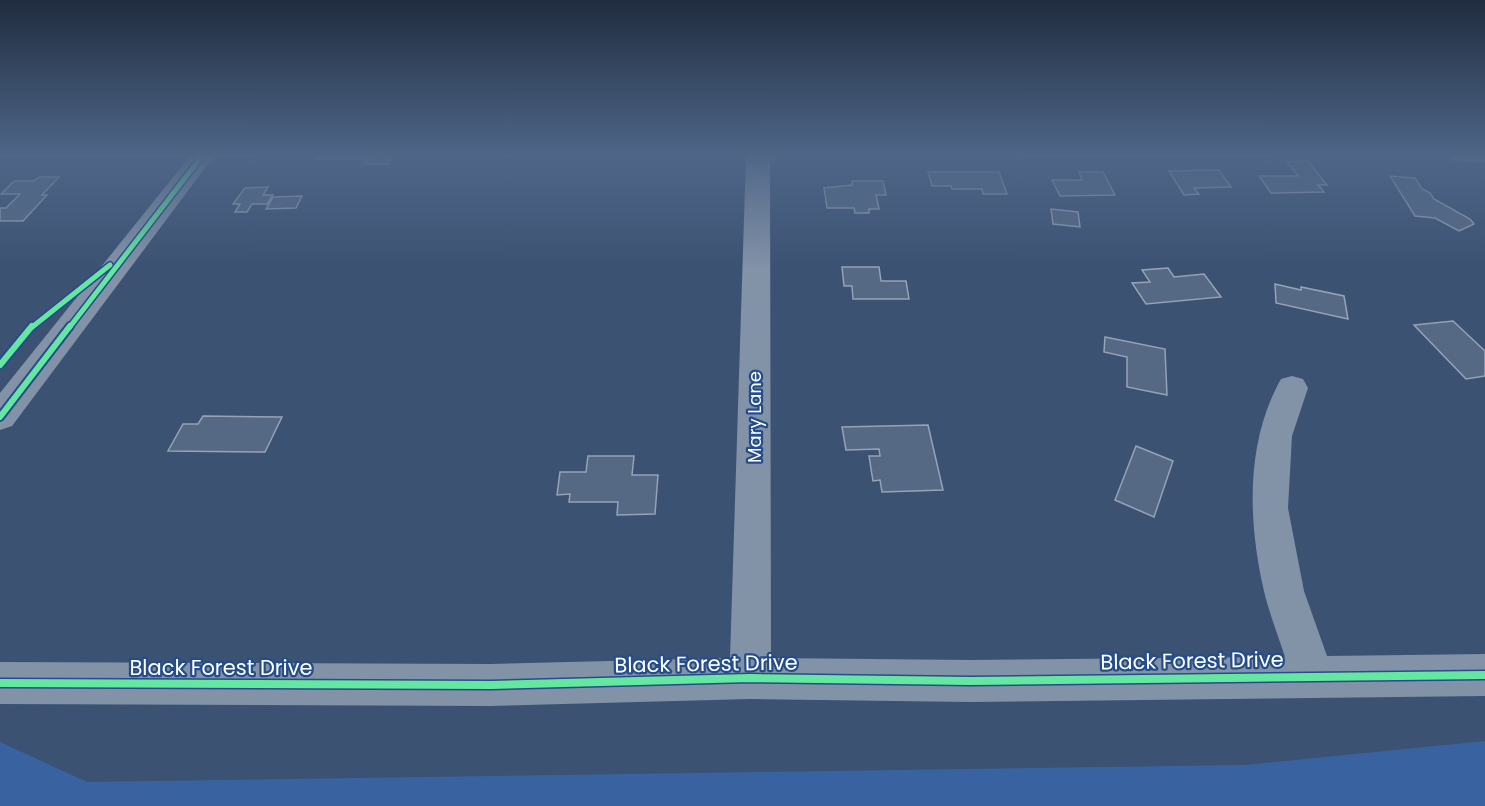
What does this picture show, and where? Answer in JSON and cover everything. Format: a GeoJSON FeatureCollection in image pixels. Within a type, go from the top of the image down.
{"type":"FeatureCollection","features":[{"type":"Feature","properties":{"kind":"street"},"geometry":{"type":"LineString","coordinates":[[5,404],[172,194]]}},
{"type":"Feature","properties":{"kind":"street","name":"Mary Lane"},"geometry":{"type":"LineString","coordinates":[[750,678],[755,472],[756,194]]}},
{"type":"Feature","properties":{"kind":"street"},"geometry":{"type":"LineString","coordinates":[[1292,388],[1275,436],[1270,508],[1284,591],[1313,676]]}},
{"type":"Feature","properties":{"kind":"street","name":"Black Forest Drive"},"geometry":{"type":"LineString","coordinates":[[0,683],[491,686],[750,678],[970,681],[1485,675]]}},
{"type":"Feature","properties":{"kind":"shaded area"},"geometry":{"type":"Polygon","coordinates":[[[1485,741],[1485,806],[0,806],[0,742],[87,782],[1245,765],[1485,741]]]}},
{"type":"Feature","properties":{"kind":"building"},"geometry":{"type":"Polygon","coordinates":[[[1,194],[43,194],[42,195],[47,195],[23,221],[0,221],[0,208],[6,208],[20,194],[1,194]]]}},
{"type":"Feature","properties":{"kind":"building"},"geometry":{"type":"Polygon","coordinates":[[[241,194],[273,195],[267,204],[252,204],[247,212],[235,212],[240,204],[233,204],[241,194]]]}},
{"type":"Feature","properties":{"kind":"building"},"geometry":{"type":"Polygon","coordinates":[[[825,194],[886,194],[876,195],[879,209],[869,209],[869,213],[855,213],[854,208],[827,208],[825,194]]]}},
{"type":"Feature","properties":{"kind":"building"},"geometry":{"type":"Polygon","coordinates":[[[1059,194],[1115,195],[1060,196],[1059,194]]]}},
{"type":"Feature","properties":{"kind":"building"},"geometry":{"type":"Polygon","coordinates":[[[1401,194],[1430,194],[1434,199],[1470,219],[1474,224],[1459,231],[1435,218],[1415,216],[1401,194]]]}},
{"type":"Feature","properties":{"kind":"building"},"geometry":{"type":"Polygon","coordinates":[[[302,196],[296,208],[266,209],[273,197],[302,196]]]}},
{"type":"Feature","properties":{"kind":"building"},"geometry":{"type":"Polygon","coordinates":[[[1051,209],[1078,212],[1080,227],[1053,224],[1051,209]]]}},
{"type":"Feature","properties":{"kind":"building"},"geometry":{"type":"Polygon","coordinates":[[[842,267],[879,267],[881,281],[906,281],[909,299],[853,299],[852,286],[844,286],[842,267]]]}},
{"type":"Feature","properties":{"kind":"building"},"geometry":{"type":"Polygon","coordinates":[[[1168,268],[1174,277],[1204,274],[1221,297],[1146,304],[1132,283],[1150,282],[1142,270],[1168,268]]]}},
{"type":"Feature","properties":{"kind":"building"},"geometry":{"type":"Polygon","coordinates":[[[1275,284],[1344,296],[1348,319],[1276,303],[1275,284]]]}},
{"type":"Feature","properties":{"kind":"building"},"geometry":{"type":"Polygon","coordinates":[[[1453,321],[1485,351],[1485,376],[1466,379],[1414,325],[1453,321]]]}},
{"type":"Feature","properties":{"kind":"building"},"geometry":{"type":"Polygon","coordinates":[[[1105,337],[1165,349],[1167,395],[1127,387],[1127,357],[1104,352],[1105,337]]]}},
{"type":"Feature","properties":{"kind":"building"},"geometry":{"type":"Polygon","coordinates":[[[203,416],[282,417],[265,452],[168,451],[183,424],[198,424],[203,416]]]}},
{"type":"Feature","properties":{"kind":"building"},"geometry":{"type":"Polygon","coordinates":[[[928,425],[943,490],[882,492],[880,480],[873,481],[869,456],[880,456],[879,449],[846,450],[842,427],[928,425]]]}},
{"type":"Feature","properties":{"kind":"building"},"geometry":{"type":"Polygon","coordinates":[[[1136,446],[1173,461],[1154,517],[1115,500],[1136,446]]]}},
{"type":"Feature","properties":{"kind":"building"},"geometry":{"type":"Polygon","coordinates":[[[588,456],[634,456],[632,475],[658,475],[655,514],[617,515],[618,502],[569,502],[570,494],[557,495],[560,472],[586,472],[588,456]]]}},
{"type":"Feature","properties":{"kind":"cycle path"},"geometry":{"type":"LineString","coordinates":[[0,417],[173,194]]}},
{"type":"Feature","properties":{"kind":"cycle path"},"geometry":{"type":"LineString","coordinates":[[0,365],[32,326],[110,265]]}},
{"type":"Feature","properties":{"kind":"cycle path"},"geometry":{"type":"LineString","coordinates":[[0,683],[491,685],[750,678],[970,681],[1485,675]]}}]}
